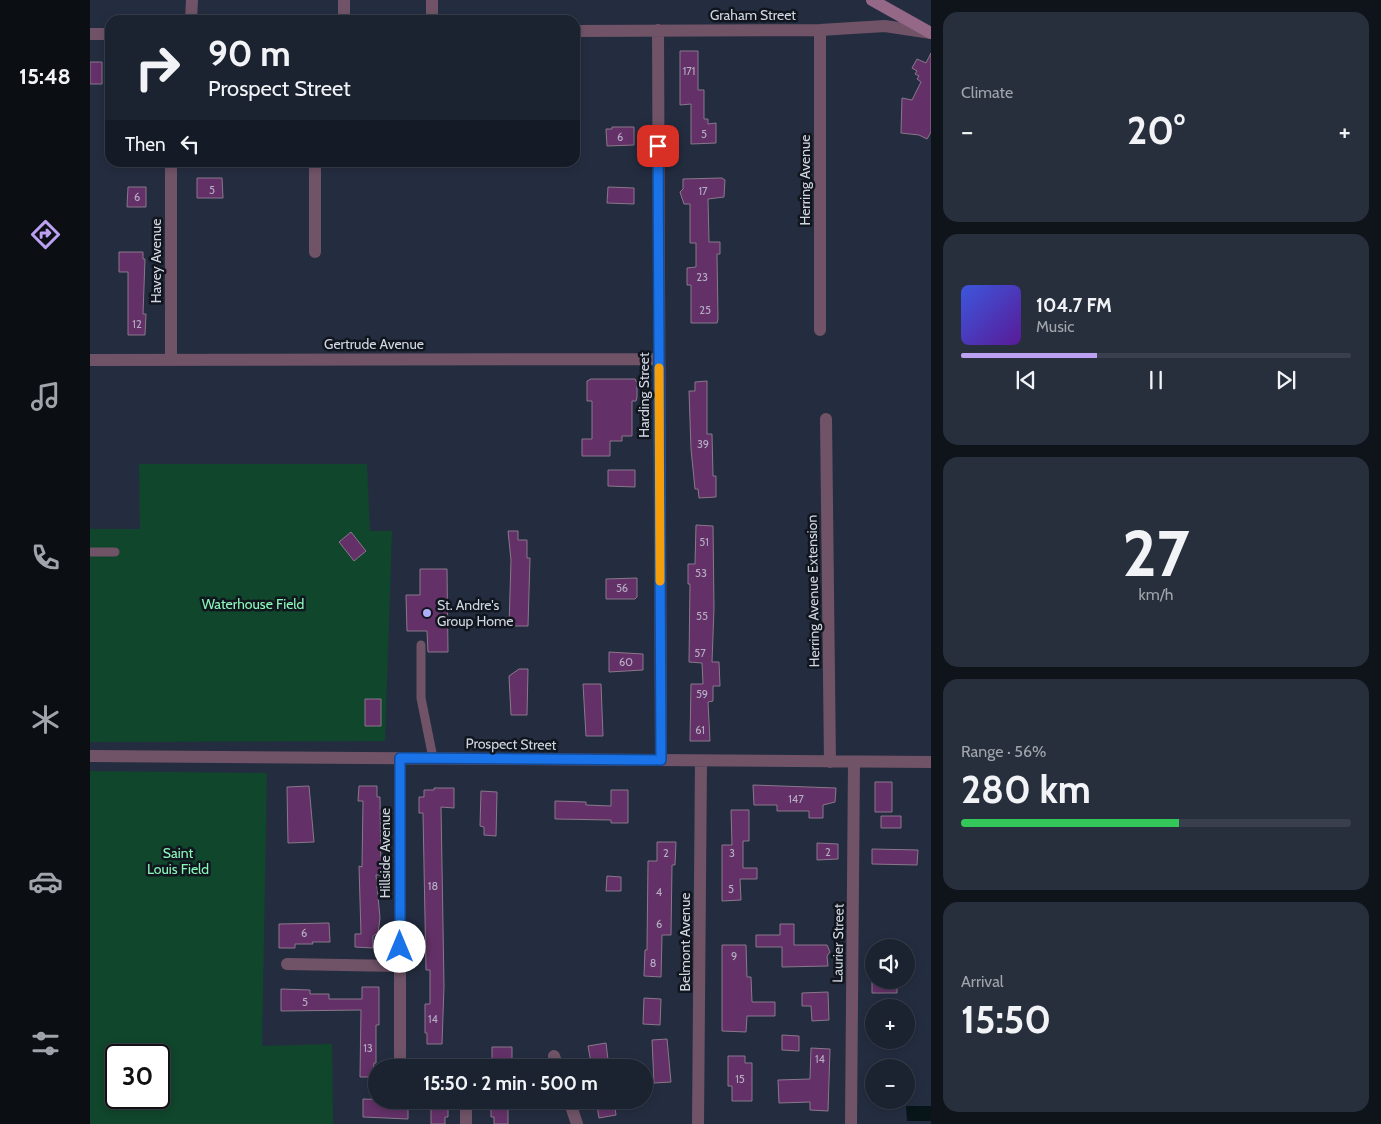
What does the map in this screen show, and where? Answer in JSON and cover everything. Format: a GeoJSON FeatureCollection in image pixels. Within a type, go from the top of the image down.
{"type":"FeatureCollection","features":[{"type":"Feature","properties":{"kind":"main road"},"geometry":{"type":"LineString","coordinates":[[872,0],[931,33]]}},
{"type":"Feature","properties":{"kind":"street"},"geometry":{"type":"LineString","coordinates":[[191,15],[192,0]]}},
{"type":"Feature","properties":{"kind":"street"},"geometry":{"type":"LineString","coordinates":[[344,0],[344,15]]}},
{"type":"Feature","properties":{"kind":"street"},"geometry":{"type":"LineString","coordinates":[[432,0],[432,15]]}},
{"type":"Feature","properties":{"kind":"street","name":"Graham Street"},"geometry":{"type":"LineString","coordinates":[[580,31],[820,30],[884,26],[931,33]]}},
{"type":"Feature","properties":{"kind":"street","name":"Harding Street"},"geometry":{"type":"LineString","coordinates":[[658,30],[661,760]]}},
{"type":"Feature","properties":{"kind":"street","name":"Herring Avenue"},"geometry":{"type":"LineString","coordinates":[[820,30],[820,330]]}},
{"type":"Feature","properties":{"kind":"street"},"geometry":{"type":"LineString","coordinates":[[90,34],[105,34]]}},
{"type":"Feature","properties":{"kind":"street","name":"Havey Avenue"},"geometry":{"type":"LineString","coordinates":[[170,167],[171,360]]}},
{"type":"Feature","properties":{"kind":"street"},"geometry":{"type":"LineString","coordinates":[[315,167],[315,252]]}},
{"type":"Feature","properties":{"kind":"street","name":"Gertrude Avenue"},"geometry":{"type":"LineString","coordinates":[[90,360],[659,359]]}},
{"type":"Feature","properties":{"kind":"street","name":"Herring Avenue Extension"},"geometry":{"type":"LineString","coordinates":[[826,419],[830,762]]}},
{"type":"Feature","properties":{"kind":"street","name":"Prospect Street"},"geometry":{"type":"LineString","coordinates":[[90,756],[931,762]]}},
{"type":"Feature","properties":{"kind":"street","name":"Hillside Avenue"},"geometry":{"type":"LineString","coordinates":[[400,758],[400,1059]]}},
{"type":"Feature","properties":{"kind":"street","name":"Belmont Avenue"},"geometry":{"type":"LineString","coordinates":[[698,1124],[701,761]]}},
{"type":"Feature","properties":{"kind":"street","name":"Laurier Street"},"geometry":{"type":"LineString","coordinates":[[851,1124],[854,762]]}},
{"type":"Feature","properties":{"kind":"street"},"geometry":{"type":"LineString","coordinates":[[286,964],[400,966]]}},
{"type":"Feature","properties":{"kind":"street"},"geometry":{"type":"LineString","coordinates":[[466,1109],[466,1124]]}},
{"type":"Feature","properties":{"kind":"street"},"geometry":{"type":"LineString","coordinates":[[572,1109],[577,1124]]}},
{"type":"Feature","properties":{"kind":"lane"},"geometry":{"type":"LineString","coordinates":[[90,552],[114,552]]}},
{"type":"Feature","properties":{"kind":"lane"},"geometry":{"type":"LineString","coordinates":[[421,645],[421,698],[433,758]]}},
{"type":"Feature","properties":{"kind":"green space","name":"Waterhouse Field"},"geometry":{"type":"Polygon","coordinates":[[[139,464],[367,464],[370,531],[392,531],[385,741],[90,742],[90,529],[140,529],[139,464]]]}},
{"type":"Feature","properties":{"kind":"green space","name":"Saint Louis Field"},"geometry":{"type":"Polygon","coordinates":[[[90,771],[267,773],[262,1046],[332,1044],[333,1124],[90,1124],[90,771]]]}},
{"type":"Feature","properties":{"kind":"shaded area"},"geometry":{"type":"Polygon","coordinates":[[[915,1106],[931,1106],[931,1121],[907,1121],[906,1109],[915,1109],[915,1106]]]}},
{"type":"Feature","properties":{"kind":"building"},"geometry":{"type":"Polygon","coordinates":[[[680,51],[698,51],[698,90],[704,90],[704,119],[708,119],[708,124],[716,123],[716,143],[691,144],[691,104],[680,105],[680,51]]]}},
{"type":"Feature","properties":{"kind":"building"},"geometry":{"type":"Polygon","coordinates":[[[931,53],[931,132],[927,139],[919,135],[901,133],[902,98],[912,100],[921,82],[917,79],[919,76],[915,74],[917,71],[912,68],[917,59],[926,63],[931,53]]]}},
{"type":"Feature","properties":{"kind":"building"},"geometry":{"type":"Polygon","coordinates":[[[90,62],[102,62],[102,84],[90,84],[90,62]]]}},
{"type":"Feature","properties":{"kind":"building"},"geometry":{"type":"Polygon","coordinates":[[[612,127],[634,127],[634,145],[607,146],[606,129],[612,129],[612,127]]]}},
{"type":"Feature","properties":{"kind":"building"},"geometry":{"type":"Polygon","coordinates":[[[197,178],[222,178],[223,198],[197,198],[197,178]]]}},
{"type":"Feature","properties":{"kind":"building"},"geometry":{"type":"Polygon","coordinates":[[[722,178],[725,180],[724,197],[708,199],[709,242],[720,242],[720,254],[717,254],[718,319],[717,323],[691,323],[691,285],[687,285],[687,268],[696,267],[696,243],[690,243],[690,204],[684,204],[680,192],[683,189],[683,179],[722,178]]]}},
{"type":"Feature","properties":{"kind":"building"},"geometry":{"type":"Polygon","coordinates":[[[128,187],[146,187],[146,207],[127,207],[128,187]]]}},
{"type":"Feature","properties":{"kind":"building"},"geometry":{"type":"Polygon","coordinates":[[[608,187],[634,188],[634,204],[607,203],[608,187]]]}},
{"type":"Feature","properties":{"kind":"building"},"geometry":{"type":"Polygon","coordinates":[[[119,252],[143,252],[143,259],[145,259],[143,314],[146,314],[145,335],[128,335],[128,272],[119,272],[119,252]]]}},
{"type":"Feature","properties":{"kind":"building"},"geometry":{"type":"Polygon","coordinates":[[[591,379],[635,379],[637,383],[636,401],[632,401],[632,436],[622,436],[622,441],[610,441],[610,456],[582,456],[582,439],[592,439],[592,401],[587,401],[587,381],[591,379]]]}},
{"type":"Feature","properties":{"kind":"building"},"geometry":{"type":"Polygon","coordinates":[[[707,381],[707,434],[712,434],[713,476],[716,476],[716,497],[699,498],[698,489],[695,489],[691,449],[689,391],[695,391],[695,382],[707,381]]]}},
{"type":"Feature","properties":{"kind":"building"},"geometry":{"type":"Polygon","coordinates":[[[608,470],[635,470],[635,487],[608,486],[608,470]]]}},
{"type":"Feature","properties":{"kind":"building"},"geometry":{"type":"Polygon","coordinates":[[[696,525],[713,526],[714,608],[712,662],[719,662],[720,686],[713,686],[713,701],[708,702],[710,741],[690,741],[691,684],[703,684],[702,663],[689,662],[690,584],[688,584],[688,564],[695,564],[696,525]]]}},
{"type":"Feature","properties":{"kind":"building"},"geometry":{"type":"Polygon","coordinates":[[[508,531],[518,531],[518,540],[527,540],[527,558],[530,558],[528,626],[509,626],[511,560],[508,531]]]}},
{"type":"Feature","properties":{"kind":"building"},"geometry":{"type":"Polygon","coordinates":[[[351,532],[366,551],[354,561],[339,542],[351,532]]]}},
{"type":"Feature","properties":{"kind":"building","name":"St. Andre's Group Home"},"geometry":{"type":"Polygon","coordinates":[[[420,569],[447,569],[448,652],[428,652],[427,631],[407,631],[406,595],[420,595],[420,569]]]}},
{"type":"Feature","properties":{"kind":"building"},"geometry":{"type":"Polygon","coordinates":[[[637,578],[637,597],[635,599],[606,599],[606,579],[637,578]]]}},
{"type":"Feature","properties":{"kind":"building"},"geometry":{"type":"Polygon","coordinates":[[[609,652],[643,654],[643,670],[609,672],[609,652]]]}},
{"type":"Feature","properties":{"kind":"building"},"geometry":{"type":"Polygon","coordinates":[[[519,669],[528,669],[527,715],[511,715],[509,676],[519,669]]]}},
{"type":"Feature","properties":{"kind":"building"},"geometry":{"type":"Polygon","coordinates":[[[583,684],[601,684],[603,736],[586,736],[583,684]]]}},
{"type":"Feature","properties":{"kind":"building"},"geometry":{"type":"Polygon","coordinates":[[[365,699],[381,699],[381,726],[365,726],[365,699]]]}},
{"type":"Feature","properties":{"kind":"building"},"geometry":{"type":"Polygon","coordinates":[[[875,782],[892,782],[892,812],[875,812],[875,782]]]}},
{"type":"Feature","properties":{"kind":"building"},"geometry":{"type":"Polygon","coordinates":[[[753,785],[836,788],[835,802],[823,805],[823,818],[809,818],[809,811],[777,811],[777,805],[754,805],[753,785]]]}},
{"type":"Feature","properties":{"kind":"building"},"geometry":{"type":"Polygon","coordinates":[[[309,786],[314,842],[288,843],[287,787],[309,786]]]}},
{"type":"Feature","properties":{"kind":"building"},"geometry":{"type":"Polygon","coordinates":[[[359,786],[377,786],[377,797],[380,797],[381,875],[376,875],[380,918],[378,933],[373,936],[373,948],[355,947],[355,934],[361,934],[359,866],[362,867],[363,801],[358,801],[359,786]]]}},
{"type":"Feature","properties":{"kind":"building"},"geometry":{"type":"Polygon","coordinates":[[[434,788],[454,788],[454,808],[441,807],[444,986],[442,1044],[427,1044],[427,1033],[425,1033],[425,1004],[430,1004],[430,970],[426,970],[423,813],[419,813],[419,797],[424,797],[424,790],[434,790],[434,788]]]}},
{"type":"Feature","properties":{"kind":"building"},"geometry":{"type":"Polygon","coordinates":[[[611,790],[628,790],[628,823],[611,823],[611,820],[555,819],[555,801],[586,802],[586,805],[611,806],[611,790]]]}},
{"type":"Feature","properties":{"kind":"building"},"geometry":{"type":"Polygon","coordinates":[[[481,791],[497,792],[496,836],[484,835],[484,827],[480,826],[481,791]]]}},
{"type":"Feature","properties":{"kind":"building"},"geometry":{"type":"Polygon","coordinates":[[[731,810],[749,810],[749,841],[743,841],[743,868],[757,868],[757,879],[740,879],[741,900],[722,901],[722,845],[732,845],[731,810]]]}},
{"type":"Feature","properties":{"kind":"building"},"geometry":{"type":"Polygon","coordinates":[[[881,816],[901,816],[901,828],[881,828],[881,816]]]}},
{"type":"Feature","properties":{"kind":"building"},"geometry":{"type":"Polygon","coordinates":[[[657,842],[676,842],[675,865],[672,865],[671,935],[662,935],[661,977],[644,976],[645,950],[647,950],[648,861],[657,861],[657,842]]]}},
{"type":"Feature","properties":{"kind":"building"},"geometry":{"type":"Polygon","coordinates":[[[817,843],[838,844],[838,859],[817,860],[817,843]]]}},
{"type":"Feature","properties":{"kind":"building"},"geometry":{"type":"Polygon","coordinates":[[[872,849],[918,850],[917,865],[872,864],[872,849]]]}},
{"type":"Feature","properties":{"kind":"building"},"geometry":{"type":"Polygon","coordinates":[[[607,876],[621,877],[621,891],[606,891],[607,876]]]}},
{"type":"Feature","properties":{"kind":"building"},"geometry":{"type":"Polygon","coordinates":[[[329,923],[330,942],[295,944],[295,948],[279,948],[279,924],[329,923]]]}},
{"type":"Feature","properties":{"kind":"building"},"geometry":{"type":"Polygon","coordinates":[[[780,924],[794,924],[794,945],[827,945],[830,952],[827,956],[828,966],[782,967],[782,947],[756,947],[756,935],[780,935],[780,924]]]}},
{"type":"Feature","properties":{"kind":"building"},"geometry":{"type":"Polygon","coordinates":[[[722,945],[746,945],[747,977],[751,977],[752,1002],[775,1002],[775,1016],[747,1016],[746,1032],[722,1031],[722,945]]]}},
{"type":"Feature","properties":{"kind":"building"},"geometry":{"type":"Polygon","coordinates":[[[362,987],[379,987],[379,1025],[376,1025],[376,1059],[368,1059],[368,1077],[360,1077],[361,1010],[281,1011],[281,989],[310,990],[310,994],[329,994],[329,999],[362,999],[362,987]]]}},
{"type":"Feature","properties":{"kind":"building"},"geometry":{"type":"Polygon","coordinates":[[[872,989],[897,989],[897,993],[872,993],[872,989]]]}},
{"type":"Feature","properties":{"kind":"building"},"geometry":{"type":"Polygon","coordinates":[[[828,992],[829,1020],[812,1021],[811,1006],[802,1006],[802,993],[828,992]]]}},
{"type":"Feature","properties":{"kind":"building"},"geometry":{"type":"Polygon","coordinates":[[[644,998],[661,999],[660,1025],[643,1024],[644,998]]]}},
{"type":"Feature","properties":{"kind":"building"},"geometry":{"type":"Polygon","coordinates":[[[782,1035],[799,1036],[799,1051],[782,1050],[782,1035]]]}},
{"type":"Feature","properties":{"kind":"building"},"geometry":{"type":"Polygon","coordinates":[[[667,1039],[671,1082],[654,1083],[652,1040],[667,1039]]]}},
{"type":"Feature","properties":{"kind":"building"},"geometry":{"type":"Polygon","coordinates":[[[606,1043],[608,1059],[590,1059],[588,1046],[606,1043]]]}},
{"type":"Feature","properties":{"kind":"building"},"geometry":{"type":"Polygon","coordinates":[[[492,1047],[512,1047],[512,1059],[492,1059],[492,1047]]]}},
{"type":"Feature","properties":{"kind":"building"},"geometry":{"type":"Polygon","coordinates":[[[811,1048],[830,1049],[828,1111],[810,1110],[810,1102],[779,1103],[778,1080],[810,1079],[811,1048]]]}},
{"type":"Feature","properties":{"kind":"building"},"geometry":{"type":"Polygon","coordinates":[[[728,1056],[745,1056],[745,1063],[752,1063],[752,1101],[732,1101],[732,1086],[728,1086],[728,1056]]]}},
{"type":"Feature","properties":{"kind":"building"},"geometry":{"type":"Polygon","coordinates":[[[363,1099],[368,1099],[368,1109],[408,1109],[408,1119],[363,1117],[363,1099]]]}},
{"type":"Feature","properties":{"kind":"building"},"geometry":{"type":"Polygon","coordinates":[[[431,1109],[448,1109],[448,1117],[445,1117],[445,1124],[431,1124],[431,1109]]]}},
{"type":"Feature","properties":{"kind":"building"},"geometry":{"type":"Polygon","coordinates":[[[491,1109],[508,1109],[508,1124],[494,1124],[494,1117],[491,1117],[491,1109]]]}},
{"type":"Feature","properties":{"kind":"building"},"geometry":{"type":"Polygon","coordinates":[[[598,1109],[615,1109],[616,1115],[599,1118],[598,1109]]]}},
{"type":"Feature","properties":{"kind":"slow traffic"},"geometry":{"type":"LineString","coordinates":[[659,368],[660,581]]}},
{"type":"Feature","properties":{"kind":"place","name":"St. Andre's Group Home"},"geometry":{"type":"Point","coordinates":[427,613]}},
{"type":"Feature","properties":{"kind":"route"},"geometry":{"type":"LineString","coordinates":[[400,947],[400,758],[661,760],[658,146]]}}]}
